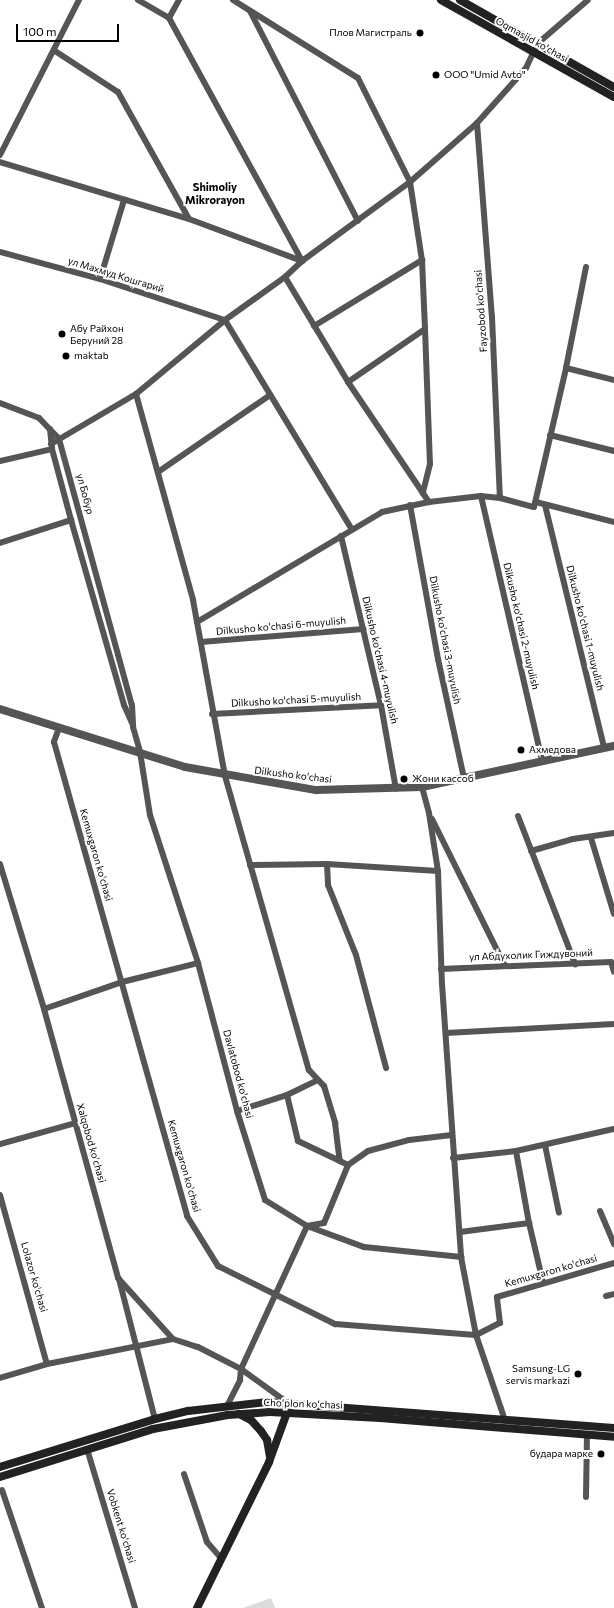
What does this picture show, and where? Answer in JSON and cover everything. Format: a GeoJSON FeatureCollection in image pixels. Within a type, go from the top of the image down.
{"type":"FeatureCollection","features":[{"type":"Feature","properties":{"kind":"main road","name":"Oqmasjid ko'chasi"},"geometry":{"type":"LineString","coordinates":[[441,0],[614,97]]}},
{"type":"Feature","properties":{"kind":"main road","name":"Oqmasjid ko'chasi"},"geometry":{"type":"LineString","coordinates":[[460,0],[614,87]]}},
{"type":"Feature","properties":{"kind":"main road","name":"Choʻplon koʻchasi"},"geometry":{"type":"LineString","coordinates":[[0,1467],[155,1419],[227,1406],[267,1402],[288,1402],[614,1428]]}},
{"type":"Feature","properties":{"kind":"main road"},"geometry":{"type":"LineString","coordinates":[[197,1608],[270,1458],[289,1412],[288,1402]]}},
{"type":"Feature","properties":{"kind":"main road","name":"Choʻplon koʻchasi"},"geometry":{"type":"LineString","coordinates":[[0,1477],[153,1429],[238,1414],[289,1412],[614,1437]]}},
{"type":"Feature","properties":{"kind":"main road"},"geometry":{"type":"LineString","coordinates":[[238,1414],[251,1420],[261,1431],[270,1449],[270,1458]]}},
{"type":"Feature","properties":{"kind":"street"},"geometry":{"type":"LineString","coordinates":[[0,155],[55,51],[79,0]]}},
{"type":"Feature","properties":{"kind":"street"},"geometry":{"type":"LineString","coordinates":[[138,0],[169,18],[302,261]]}},
{"type":"Feature","properties":{"kind":"street"},"geometry":{"type":"LineString","coordinates":[[169,18],[178,0]]}},
{"type":"Feature","properties":{"kind":"street"},"geometry":{"type":"LineString","coordinates":[[233,0],[358,78],[410,182],[422,260],[425,329],[430,464],[423,493]]}},
{"type":"Feature","properties":{"kind":"street"},"geometry":{"type":"LineString","coordinates":[[0,461],[51,446],[59,439],[136,394],[225,320],[285,277],[302,261],[410,182],[477,123],[526,68],[537,44],[588,0]]}},
{"type":"Feature","properties":{"kind":"street"},"geometry":{"type":"LineString","coordinates":[[249,11],[358,221]]}},
{"type":"Feature","properties":{"kind":"street"},"geometry":{"type":"LineString","coordinates":[[55,51],[118,92],[189,219]]}},
{"type":"Feature","properties":{"kind":"street","name":"Fayzobod ko'chasi"},"geometry":{"type":"LineString","coordinates":[[477,123],[492,317],[500,498]]}},
{"type":"Feature","properties":{"kind":"street"},"geometry":{"type":"LineString","coordinates":[[0,162],[189,219],[302,261]]}},
{"type":"Feature","properties":{"kind":"street"},"geometry":{"type":"LineString","coordinates":[[100,279],[124,200]]}},
{"type":"Feature","properties":{"kind":"street","name":"ул Махмуд Кошгарий"},"geometry":{"type":"LineString","coordinates":[[0,252],[100,279],[225,320]]}},
{"type":"Feature","properties":{"kind":"street"},"geometry":{"type":"LineString","coordinates":[[314,326],[422,260]]}},
{"type":"Feature","properties":{"kind":"street"},"geometry":{"type":"LineString","coordinates":[[197,622],[341,536],[351,528],[382,512],[410,505],[481,496],[500,498],[534,507],[566,368],[586,267]]}},
{"type":"Feature","properties":{"kind":"street"},"geometry":{"type":"LineString","coordinates":[[285,277],[348,382],[429,502]]}},
{"type":"Feature","properties":{"kind":"street"},"geometry":{"type":"LineString","coordinates":[[225,320],[351,528]]}},
{"type":"Feature","properties":{"kind":"street"},"geometry":{"type":"LineString","coordinates":[[348,382],[425,329]]}},
{"type":"Feature","properties":{"kind":"street"},"geometry":{"type":"LineString","coordinates":[[566,368],[614,380]]}},
{"type":"Feature","properties":{"kind":"street"},"geometry":{"type":"LineString","coordinates":[[136,394],[197,622],[212,714],[225,776],[309,1070],[324,1086],[335,1123],[340,1161]]}},
{"type":"Feature","properties":{"kind":"street"},"geometry":{"type":"LineString","coordinates":[[158,472],[270,395]]}},
{"type":"Feature","properties":{"kind":"street"},"geometry":{"type":"LineString","coordinates":[[0,402],[39,418],[59,439]]}},
{"type":"Feature","properties":{"kind":"street"},"geometry":{"type":"LineString","coordinates":[[50,429],[51,446],[71,520],[124,705],[133,727]]}},
{"type":"Feature","properties":{"kind":"street"},"geometry":{"type":"LineString","coordinates":[[550,435],[614,451]]}},
{"type":"Feature","properties":{"kind":"street","name":"ул Бобур"},"geometry":{"type":"LineString","coordinates":[[59,439],[132,705],[133,727],[140,752]]}},
{"type":"Feature","properties":{"kind":"street","name":"Dilkusho ko'chasi 2-muyulish"},"geometry":{"type":"LineString","coordinates":[[481,496],[542,761]]}},
{"type":"Feature","properties":{"kind":"street"},"geometry":{"type":"LineString","coordinates":[[536,502],[614,522]]}},
{"type":"Feature","properties":{"kind":"street","name":"Dilkusho ko'chasi 3-muyulish"},"geometry":{"type":"LineString","coordinates":[[410,505],[438,658],[464,778]]}},
{"type":"Feature","properties":{"kind":"street","name":"Dilkusho ko'chasi 1-muyulish"},"geometry":{"type":"LineString","coordinates":[[545,505],[604,747]]}},
{"type":"Feature","properties":{"kind":"street"},"geometry":{"type":"LineString","coordinates":[[0,543],[71,520]]}},
{"type":"Feature","properties":{"kind":"street","name":"Dilkusho ko'chasi 4-muyulish"},"geometry":{"type":"LineString","coordinates":[[341,536],[381,705],[396,789]]}},
{"type":"Feature","properties":{"kind":"street","name":"Dilkusho ko'chasi 6-muyulish"},"geometry":{"type":"LineString","coordinates":[[201,642],[364,629]]}},
{"type":"Feature","properties":{"kind":"street","name":"Dilkusho ko'chasi 5-muyulish"},"geometry":{"type":"LineString","coordinates":[[212,714],[381,705]]}},
{"type":"Feature","properties":{"kind":"street","name":"Dilkusho ko'chasi"},"geometry":{"type":"LineString","coordinates":[[0,708],[59,728],[140,752],[185,768],[225,776],[316,790],[396,789],[422,787],[614,746]]}},
{"type":"Feature","properties":{"kind":"street","name":"Kemuxgaron ko'chasi"},"geometry":{"type":"LineString","coordinates":[[59,728],[54,742],[187,1216],[218,1266],[335,1324],[476,1335],[500,1323],[497,1297],[543,1282],[614,1263]]}},
{"type":"Feature","properties":{"kind":"street","name":"Davlatobod ko'chasi"},"geometry":{"type":"LineString","coordinates":[[140,752],[150,815],[198,963],[237,1111],[265,1200],[307,1226],[364,1247],[462,1257]]}},
{"type":"Feature","properties":{"kind":"street"},"geometry":{"type":"LineString","coordinates":[[422,787],[429,813],[438,871],[441,969],[453,1158],[462,1257],[476,1335],[505,1420]]}},
{"type":"Feature","properties":{"kind":"street"},"geometry":{"type":"LineString","coordinates":[[429,813],[505,966]]}},
{"type":"Feature","properties":{"kind":"street"},"geometry":{"type":"LineString","coordinates":[[518,816],[575,964]]}},
{"type":"Feature","properties":{"kind":"street"},"geometry":{"type":"LineString","coordinates":[[532,851],[572,839],[591,838],[614,833]]}},
{"type":"Feature","properties":{"kind":"street"},"geometry":{"type":"LineString","coordinates":[[591,838],[614,914]]}},
{"type":"Feature","properties":{"kind":"street"},"geometry":{"type":"LineString","coordinates":[[250,865],[327,864],[438,871]]}},
{"type":"Feature","properties":{"kind":"street"},"geometry":{"type":"LineString","coordinates":[[327,864],[328,885],[356,955],[386,1068]]}},
{"type":"Feature","properties":{"kind":"street","name":"Xalqobod ko'chasi"},"geometry":{"type":"LineString","coordinates":[[0,866],[44,1009],[155,1419]]}},
{"type":"Feature","properties":{"kind":"street","name":"ул Абдухолик Гиждувоний"},"geometry":{"type":"LineString","coordinates":[[441,969],[575,964],[612,961],[614,972]]}},
{"type":"Feature","properties":{"kind":"street"},"geometry":{"type":"LineString","coordinates":[[44,1009],[122,982],[198,963]]}},
{"type":"Feature","properties":{"kind":"street"},"geometry":{"type":"LineString","coordinates":[[446,1033],[614,1024]]}},
{"type":"Feature","properties":{"kind":"street"},"geometry":{"type":"LineString","coordinates":[[237,1111],[287,1095],[318,1080]]}},
{"type":"Feature","properties":{"kind":"street"},"geometry":{"type":"LineString","coordinates":[[287,1095],[298,1141],[348,1165]]}},
{"type":"Feature","properties":{"kind":"street"},"geometry":{"type":"LineString","coordinates":[[0,1144],[75,1123]]}},
{"type":"Feature","properties":{"kind":"street"},"geometry":{"type":"LineString","coordinates":[[453,1158],[516,1151],[614,1129]]}},
{"type":"Feature","properties":{"kind":"street"},"geometry":{"type":"LineString","coordinates":[[227,1406],[240,1380],[241,1369],[307,1226],[324,1223],[348,1165],[368,1151],[409,1140],[452,1135]]}},
{"type":"Feature","properties":{"kind":"street"},"geometry":{"type":"LineString","coordinates":[[545,1145],[559,1213]]}},
{"type":"Feature","properties":{"kind":"street"},"geometry":{"type":"LineString","coordinates":[[516,1151],[529,1223],[543,1282]]}},
{"type":"Feature","properties":{"kind":"street","name":"Lolazor ko'chasi"},"geometry":{"type":"LineString","coordinates":[[0,1194],[47,1364]]}},
{"type":"Feature","properties":{"kind":"street"},"geometry":{"type":"LineString","coordinates":[[600,1211],[614,1244]]}},
{"type":"Feature","properties":{"kind":"street"},"geometry":{"type":"LineString","coordinates":[[460,1232],[529,1223]]}},
{"type":"Feature","properties":{"kind":"street"},"geometry":{"type":"LineString","coordinates":[[118,1278],[131,1290],[163,1331],[173,1339],[198,1347],[241,1369],[288,1402]]}},
{"type":"Feature","properties":{"kind":"street"},"geometry":{"type":"LineString","coordinates":[[606,1296],[614,1294]]}},
{"type":"Feature","properties":{"kind":"street"},"geometry":{"type":"LineString","coordinates":[[0,1378],[47,1364],[173,1339]]}},
{"type":"Feature","properties":{"kind":"street"},"geometry":{"type":"LineString","coordinates":[[586,1497],[587,1436]]}},
{"type":"Feature","properties":{"kind":"street","name":"Vobkent koʻchasi"},"geometry":{"type":"LineString","coordinates":[[87,1449],[136,1608]]}},
{"type":"Feature","properties":{"kind":"street"},"geometry":{"type":"LineString","coordinates":[[184,1474],[207,1542],[221,1558]]}},
{"type":"Feature","properties":{"kind":"street"},"geometry":{"type":"LineString","coordinates":[[2,1490],[42,1608]]}},
{"type":"Feature","properties":{"kind":"shaded area"},"geometry":{"type":"Polygon","coordinates":[[[271,1598],[275,1608],[243,1608],[271,1598]]]}},
{"type":"Feature","properties":{"kind":"place","name":"Плов Магистраль"},"geometry":{"type":"Point","coordinates":[420,33]}},
{"type":"Feature","properties":{"kind":"place","name":"ООО \"Umid Avto\""},"geometry":{"type":"Point","coordinates":[436,75]}},
{"type":"Feature","properties":{"kind":"place","name":"Абу Райхон Беруний 28"},"geometry":{"type":"Point","coordinates":[62,334]}},
{"type":"Feature","properties":{"kind":"place","name":"maktab"},"geometry":{"type":"Point","coordinates":[66,356]}},
{"type":"Feature","properties":{"kind":"place","name":"Ахмедова"},"geometry":{"type":"Point","coordinates":[521,750]}},
{"type":"Feature","properties":{"kind":"place","name":"Жони кассоб"},"geometry":{"type":"Point","coordinates":[404,779]}},
{"type":"Feature","properties":{"kind":"place","name":"Samsung-LG servis markazi"},"geometry":{"type":"Point","coordinates":[578,1374]}},
{"type":"Feature","properties":{"kind":"place","name":"будара марке"},"geometry":{"type":"Point","coordinates":[601,1454]}},
{"type":"Feature","properties":{"kind":"district","name":"Shimoliy Mikrorayon"},"geometry":{"type":"Point","coordinates":[215,194]}}]}
